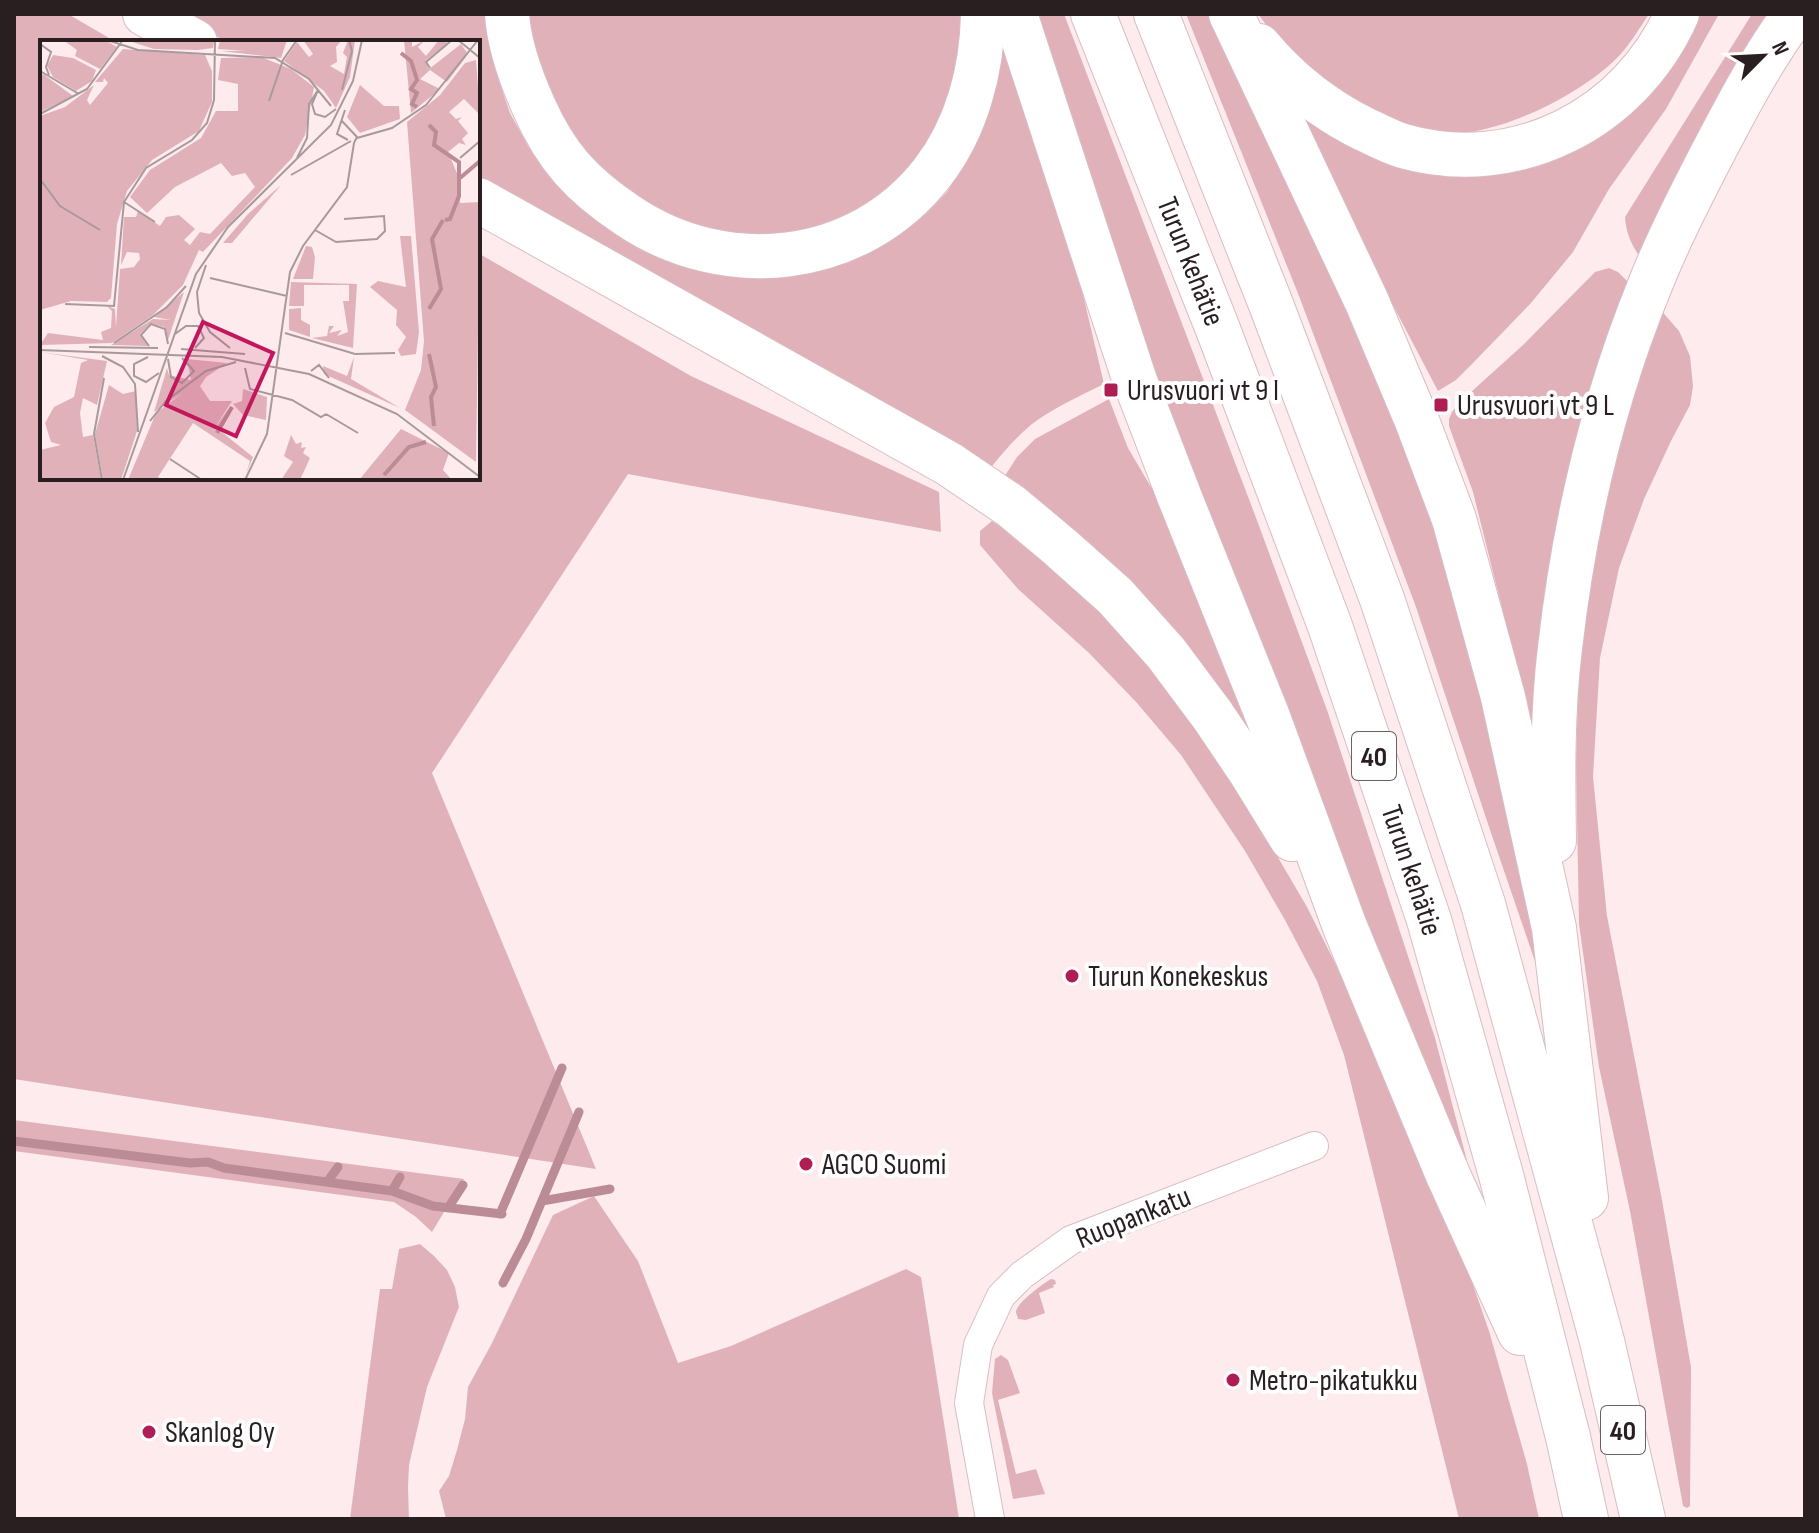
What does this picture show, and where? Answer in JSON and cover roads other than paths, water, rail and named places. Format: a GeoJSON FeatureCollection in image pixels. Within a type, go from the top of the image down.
{"type":"FeatureCollection","features":[{"type":"Feature","properties":{"kind":"highway"},"geometry":{"type":"LineString","coordinates":[[145,14],[191,40]]}},
{"type":"Feature","properties":{"kind":"highway"},"geometry":{"type":"LineString","coordinates":[[507,14],[512,46],[526,91],[551,141],[580,178],[638,223],[671,240],[732,256],[750,257],[800,254],[841,241],[881,220],[918,188],[948,149],[961,122],[979,63],[983,14]]}},
{"type":"Feature","properties":{"kind":"highway"},"geometry":{"type":"LineString","coordinates":[[1015,14],[1135,381],[1268,717],[1345,927],[1448,1175],[1568,1437]]}},
{"type":"Feature","properties":{"kind":"highway","name":"Turun kehätie"},"geometry":{"type":"LineString","coordinates":[[1093,14],[1219,332],[1330,626],[1429,920],[1501,1175],[1586,1519]]}},
{"type":"Feature","properties":{"kind":"highway","name":"Turun kehätie"},"geometry":{"type":"LineString","coordinates":[[1156,14],[1272,307],[1382,599],[1483,904],[1602,1341],[1643,1519]]}},
{"type":"Feature","properties":{"kind":"highway"},"geometry":{"type":"LineString","coordinates":[[1232,14],[1367,302],[1454,519],[1503,697],[1554,928],[1602,1341]]}},
{"type":"Feature","properties":{"kind":"highway"},"geometry":{"type":"LineString","coordinates":[[1232,14],[1298,88],[1336,114],[1403,146],[1471,154],[1503,152],[1537,144],[1606,107],[1634,81],[1660,47],[1677,14]]}},
{"type":"Feature","properties":{"kind":"highway"},"geometry":{"type":"LineString","coordinates":[[1554,928],[1553,749],[1560,649],[1572,567],[1592,469],[1616,377],[1650,284],[1684,208],[1728,124],[1795,14]]}},
{"type":"Feature","properties":{"kind":"highway"},"geometry":{"type":"LineString","coordinates":[[480,201],[949,464],[1011,506],[1060,547],[1115,596],[1166,653],[1250,771],[1345,927]]}},
{"type":"Feature","properties":{"kind":"street","name":"Ruopankatu"},"geometry":{"type":"LineString","coordinates":[[990,1519],[969,1403],[978,1345],[1001,1296],[1022,1275],[1071,1240],[1314,1146]]}},
{"type":"Feature","properties":{"kind":"waterway"},"geometry":{"type":"LineString","coordinates":[[500,1214],[562,1068]]}},
{"type":"Feature","properties":{"kind":"waterway"},"geometry":{"type":"LineString","coordinates":[[503,1283],[526,1239],[579,1112]]}},
{"type":"Feature","properties":{"kind":"waterway"},"geometry":{"type":"LineString","coordinates":[[14,1141],[190,1163],[208,1162],[224,1168],[392,1191],[433,1206],[502,1214]]}},
{"type":"Feature","properties":{"kind":"waterway"},"geometry":{"type":"LineString","coordinates":[[327,1182],[338,1167]]}},
{"type":"Feature","properties":{"kind":"waterway"},"geometry":{"type":"LineString","coordinates":[[392,1191],[400,1177]]}},
{"type":"Feature","properties":{"kind":"waterway"},"geometry":{"type":"LineString","coordinates":[[448,1208],[463,1185]]}},
{"type":"Feature","properties":{"kind":"waterway"},"geometry":{"type":"LineString","coordinates":[[542,1201],[610,1189]]}},
{"type":"Feature","properties":{"kind":"place","name":"Urusvuori vt 9 I"},"geometry":{"type":"Point","coordinates":[1111,390]}},
{"type":"Feature","properties":{"kind":"place","name":"Urusvuori vt 9 L"},"geometry":{"type":"Point","coordinates":[1441,405]}},
{"type":"Feature","properties":{"kind":"place","name":"Turun Konekeskus"},"geometry":{"type":"Point","coordinates":[1072,976]}},
{"type":"Feature","properties":{"kind":"place","name":"AGCO Suomi"},"geometry":{"type":"Point","coordinates":[806,1164]}},
{"type":"Feature","properties":{"kind":"place","name":"Metro-pikatukku"},"geometry":{"type":"Point","coordinates":[1233,1380]}},
{"type":"Feature","properties":{"kind":"place","name":"Skanlog Oy"},"geometry":{"type":"Point","coordinates":[149,1432]}}]}
